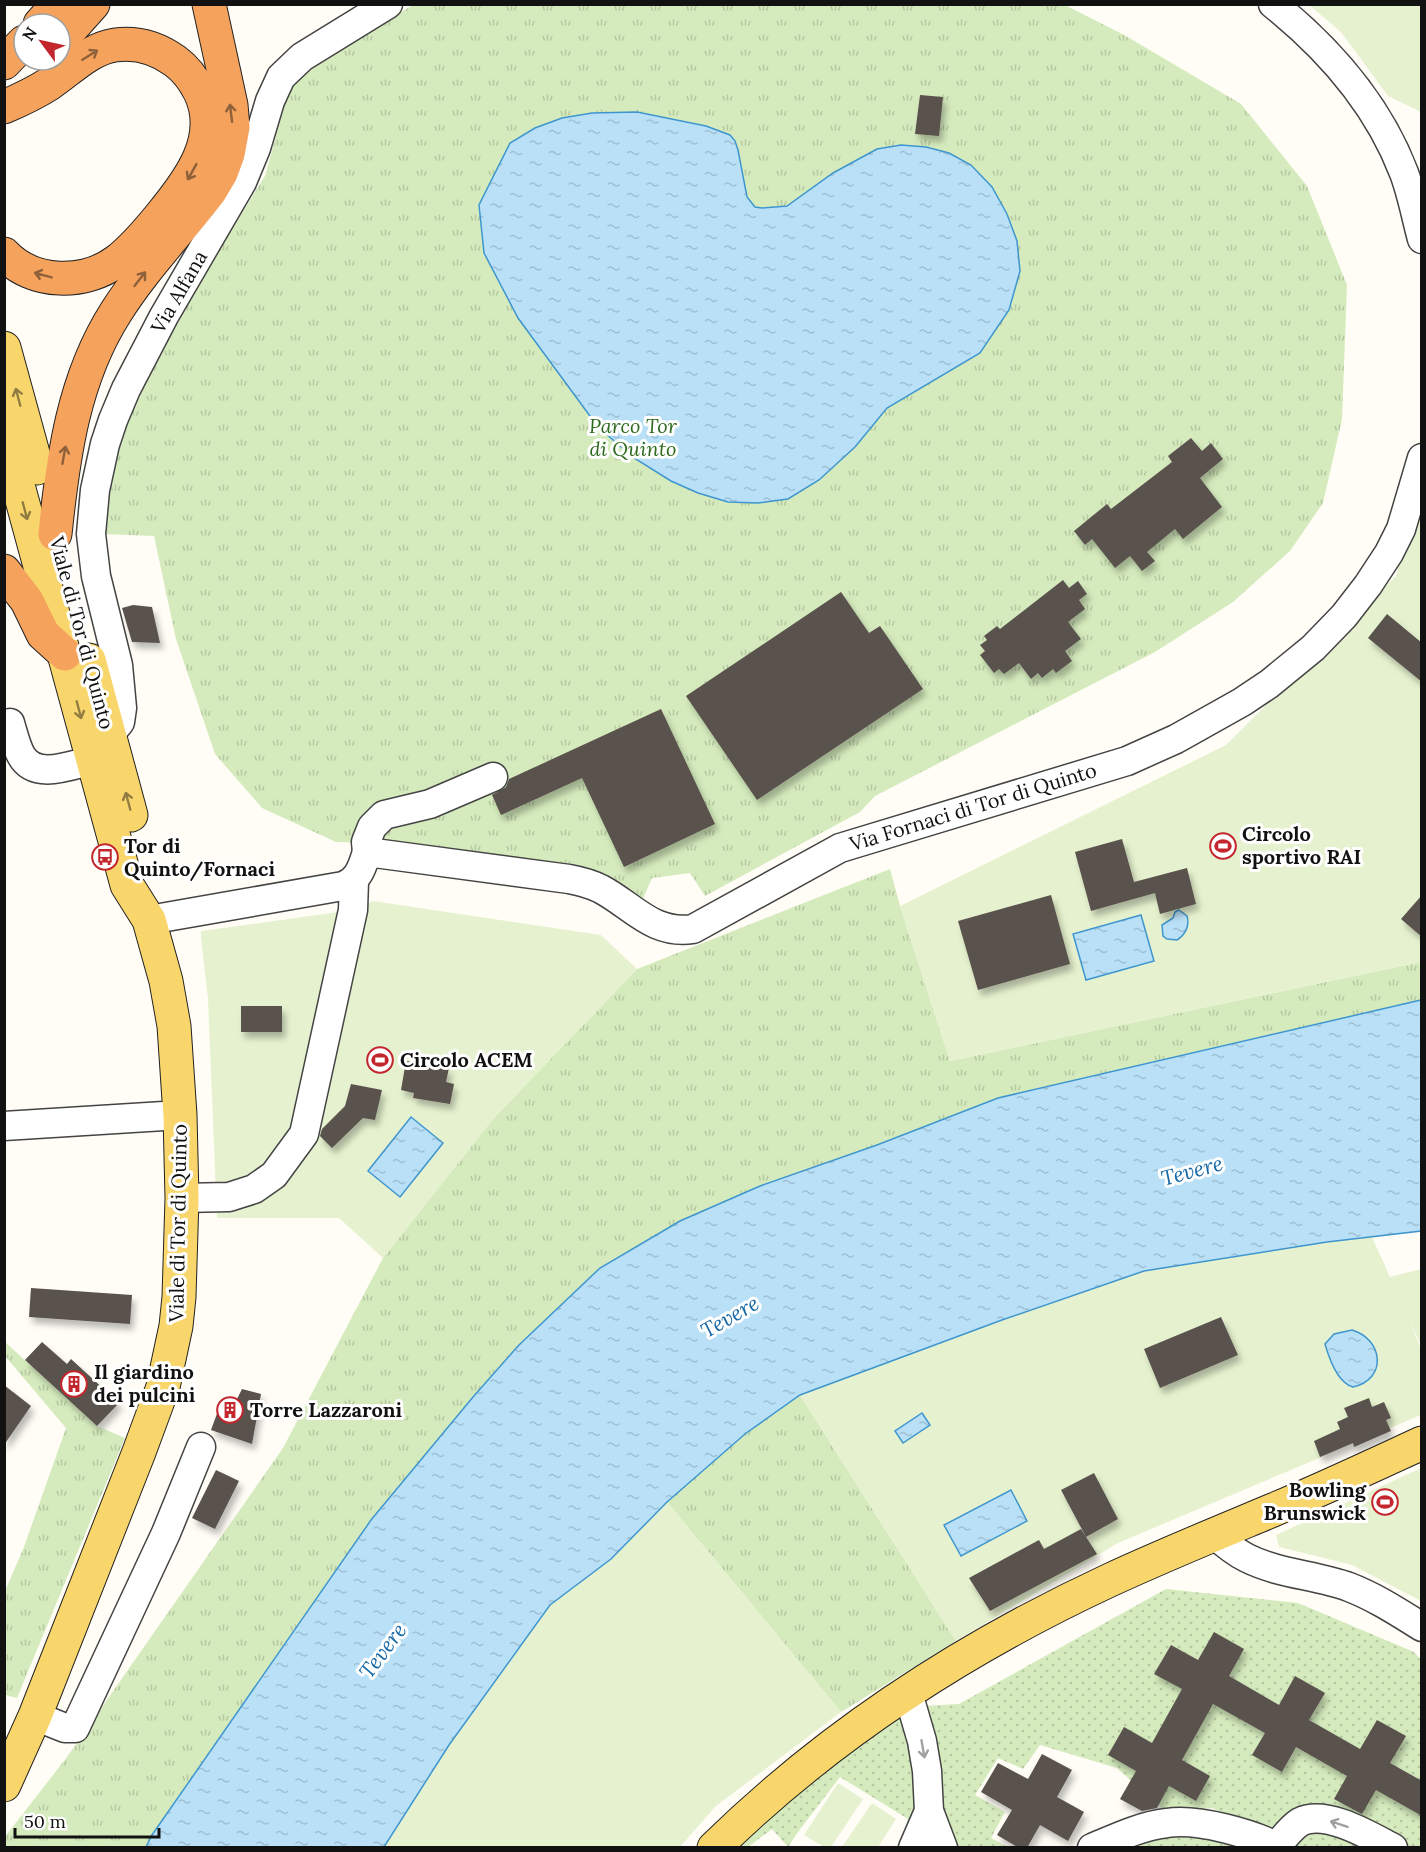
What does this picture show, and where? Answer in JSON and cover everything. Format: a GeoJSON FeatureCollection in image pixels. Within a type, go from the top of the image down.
{"type":"FeatureCollection","features":[{"type":"Feature","properties":{"kind":"highway"},"geometry":{"type":"LineString","coordinates":[[72,28],[93,4]]}},
{"type":"Feature","properties":{"kind":"highway"},"geometry":{"type":"LineString","coordinates":[[55,534],[66,441],[85,376],[98,345],[127,296],[211,190],[228,154],[232,134],[232,117],[209,4]]}},
{"type":"Feature","properties":{"kind":"highway"},"geometry":{"type":"LineString","coordinates":[[4,107],[46,86],[91,53],[116,45],[138,45],[165,54],[184,68],[202,95],[207,128],[202,152],[188,179],[157,220],[116,262],[93,273],[59,279],[35,274],[4,255]]}},
{"type":"Feature","properties":{"kind":"highway"},"geometry":{"type":"LineString","coordinates":[[4,102],[32,72]]}},
{"type":"Feature","properties":{"kind":"highway"},"geometry":{"type":"LineString","coordinates":[[4,571],[27,601],[44,634],[64,654]]}},
{"type":"Feature","properties":{"kind":"main road","name":"Viale di Tor di Quinto"},"geometry":{"type":"LineString","coordinates":[[4,348],[92,670],[101,747]]}},
{"type":"Feature","properties":{"kind":"main road","name":"Viale di Tor di Quinto"},"geometry":{"type":"LineString","coordinates":[[4,434],[64,654],[101,747],[149,882],[149,920],[171,1005],[175,1035],[182,1198],[179,1297],[163,1387],[36,1716],[4,1785]]}},
{"type":"Feature","properties":{"kind":"main road"},"geometry":{"type":"LineString","coordinates":[[714,1848],[784,1785],[908,1693],[968,1654],[1076,1597],[1422,1443]]}},
{"type":"Feature","properties":{"kind":"street","name":"Via Alfana"},"geometry":{"type":"LineString","coordinates":[[101,747],[120,722],[122,710],[118,665],[93,561],[92,520],[95,490],[105,444],[126,389],[164,316],[242,182],[256,148],[270,101],[281,77],[302,57],[388,4]]}},
{"type":"Feature","properties":{"kind":"street"},"geometry":{"type":"LineString","coordinates":[[1273,4],[1320,45],[1349,80],[1381,125],[1405,175],[1422,239]]}},
{"type":"Feature","properties":{"kind":"street","name":"Via Fornaci di Tor di Quinto"},"geometry":{"type":"LineString","coordinates":[[367,852],[569,879],[601,889],[658,927],[677,930],[693,929],[840,848],[863,839],[942,818],[1126,761],[1176,738],[1242,702],[1269,684],[1312,648],[1344,616],[1368,585],[1389,553],[1401,528],[1422,458]]}},
{"type":"Feature","properties":{"kind":"street"},"geometry":{"type":"LineString","coordinates":[[92,670],[104,661],[112,641]]}},
{"type":"Feature","properties":{"kind":"street"},"geometry":{"type":"LineString","coordinates":[[10,723],[21,756],[28,763],[39,768],[50,770],[101,747]]}},
{"type":"Feature","properties":{"kind":"street"},"geometry":{"type":"LineString","coordinates":[[182,1198],[229,1197],[254,1189],[274,1175],[304,1134],[353,910],[354,881],[367,852],[366,843],[372,827],[384,815],[430,804],[493,777]]}},
{"type":"Feature","properties":{"kind":"street"},"geometry":{"type":"LineString","coordinates":[[149,920],[343,886],[354,881]]}},
{"type":"Feature","properties":{"kind":"street"},"geometry":{"type":"LineString","coordinates":[[4,1126],[180,1115]]}},
{"type":"Feature","properties":{"kind":"street"},"geometry":{"type":"LineString","coordinates":[[36,1716],[65,1728],[75,1728],[166,1533],[201,1447]]}},
{"type":"Feature","properties":{"kind":"street"},"geometry":{"type":"LineString","coordinates":[[1214,1534],[1246,1558],[1266,1566],[1349,1587],[1378,1600],[1422,1627]]}},
{"type":"Feature","properties":{"kind":"street"},"geometry":{"type":"LineString","coordinates":[[908,1693],[922,1741],[927,1771],[929,1810],[943,1848]]}},
{"type":"Feature","properties":{"kind":"street"},"geometry":{"type":"LineString","coordinates":[[914,1848],[929,1810]]}},
{"type":"Feature","properties":{"kind":"street"},"geometry":{"type":"LineString","coordinates":[[1092,1848],[1168,1822],[1186,1822],[1225,1828],[1279,1847],[1296,1825],[1318,1818],[1351,1827],[1393,1848]]}},
{"type":"Feature","properties":{"kind":"green space","name":"Parco Tor di Quinto"},"geometry":{"type":"Polygon","coordinates":[[[413,5],[1065,5],[1126,36],[1241,104],[1307,186],[1347,285],[1342,419],[1323,503],[1290,551],[1233,602],[1155,652],[875,796],[860,812],[705,896],[690,873],[652,878],[642,901],[366,843],[336,842],[262,808],[215,754],[176,639],[154,536],[100,534],[113,464],[129,411],[175,320],[265,176],[289,89],[298,73],[413,5]]]}},
{"type":"Feature","properties":{"kind":"green space"},"geometry":{"type":"Polygon","coordinates":[[[1309,5],[1421,5],[1421,112],[1388,96],[1341,32],[1309,5]]]}},
{"type":"Feature","properties":{"kind":"green space","name":"Circolo sportivo RAI"},"geometry":{"type":"Polygon","coordinates":[[[1421,486],[1421,962],[950,1061],[900,906],[1226,745],[1396,576],[1421,486]]]}},
{"type":"Feature","properties":{"kind":"green space"},"geometry":{"type":"Polygon","coordinates":[[[890,869],[950,1061],[1421,962],[1421,1000],[998,1098],[877,1145],[760,1186],[680,1221],[618,1258],[371,1520],[147,1847],[5,1847],[4,1838],[67,1757],[283,1448],[383,1258],[492,1120],[637,969],[890,869]]]}},
{"type":"Feature","properties":{"kind":"green space","name":"Circolo ACEM"},"geometry":{"type":"Polygon","coordinates":[[[373,901],[601,935],[637,969],[492,1120],[383,1258],[339,1218],[217,1218],[208,999],[201,938],[201,931],[353,910],[373,901]]]}},
{"type":"Feature","properties":{"kind":"green space"},"geometry":{"type":"Polygon","coordinates":[[[1372,1237],[1390,1277],[1421,1269],[1421,1345],[1409,1320],[1421,1349],[1421,1415],[1118,1543],[956,1641],[800,1395],[1002,1320],[1144,1271],[1372,1237]]]}},
{"type":"Feature","properties":{"kind":"green space"},"geometry":{"type":"Polygon","coordinates":[[[4,1341],[97,1426],[125,1438],[17,1698],[5,1695],[5,1591],[24,1547],[66,1428],[5,1356],[4,1341]]]}},
{"type":"Feature","properties":{"kind":"green space"},"geometry":{"type":"Polygon","coordinates":[[[800,1395],[956,1641],[841,1712],[667,1502],[745,1434],[800,1395]]]}},
{"type":"Feature","properties":{"kind":"green space","name":"Bowling Brunswick"},"geometry":{"type":"Polygon","coordinates":[[[1421,1468],[1421,1601],[1352,1565],[1279,1547],[1276,1535],[1421,1468]]]}},
{"type":"Feature","properties":{"kind":"green space"},"geometry":{"type":"Polygon","coordinates":[[[667,1502],[841,1712],[716,1806],[680,1847],[384,1848],[449,1745],[550,1605],[611,1559],[667,1502]]]}},
{"type":"Feature","properties":{"kind":"green space"},"geometry":{"type":"Polygon","coordinates":[[[1166,1589],[1298,1603],[1414,1652],[1421,1660],[1421,1847],[1296,1847],[1212,1808],[1166,1812],[1117,1768],[1040,1745],[1023,1769],[998,1758],[975,1795],[1005,1812],[991,1838],[1008,1847],[900,1847],[908,1819],[840,1777],[788,1847],[772,1829],[748,1847],[738,1848],[765,1814],[903,1707],[959,1704],[1166,1589]]]}},
{"type":"Feature","properties":{"kind":"green space"},"geometry":{"type":"Polygon","coordinates":[[[838,1783],[863,1799],[831,1847],[824,1847],[804,1835],[838,1783]]]}},
{"type":"Feature","properties":{"kind":"green space"},"geometry":{"type":"Polygon","coordinates":[[[872,1803],[896,1819],[878,1847],[842,1847],[872,1803]]]}},
{"type":"Feature","properties":{"kind":"green space"},"geometry":{"type":"Polygon","coordinates":[[[1162,1833],[1210,1837],[1232,1847],[1133,1848],[1140,1837],[1162,1833]]]}},
{"type":"Feature","properties":{"kind":"water"},"geometry":{"type":"Polygon","coordinates":[[[637,112],[706,126],[730,135],[738,150],[747,197],[755,207],[762,208],[787,206],[833,173],[877,149],[901,145],[926,147],[949,153],[971,165],[992,187],[1007,214],[1017,241],[1020,271],[1009,310],[980,353],[887,408],[855,447],[819,480],[788,499],[758,503],[728,502],[698,493],[671,481],[634,458],[598,427],[518,318],[484,253],[479,205],[510,143],[535,128],[562,118],[592,113],[637,112]]]}},
{"type":"Feature","properties":{"kind":"water"},"geometry":{"type":"Polygon","coordinates":[[[1179,910],[1187,916],[1186,930],[1177,940],[1167,939],[1163,936],[1162,925],[1173,918],[1175,912],[1179,910]]]}},
{"type":"Feature","properties":{"kind":"water"},"geometry":{"type":"Polygon","coordinates":[[[1141,915],[1154,961],[1086,980],[1073,934],[1141,915]]]}},
{"type":"Feature","properties":{"kind":"water","name":"Tevere"},"geometry":{"type":"Polygon","coordinates":[[[1421,1000],[1421,1231],[1327,1242],[1144,1271],[1002,1320],[800,1395],[745,1434],[667,1502],[611,1559],[550,1605],[449,1745],[384,1847],[146,1847],[152,1835],[371,1520],[519,1345],[600,1268],[680,1221],[760,1186],[877,1145],[998,1098],[1421,1000]]]}},
{"type":"Feature","properties":{"kind":"water"},"geometry":{"type":"Polygon","coordinates":[[[411,1117],[443,1143],[400,1197],[368,1171],[411,1117]]]}},
{"type":"Feature","properties":{"kind":"water"},"geometry":{"type":"Polygon","coordinates":[[[1352,1330],[1370,1342],[1377,1359],[1372,1376],[1364,1383],[1353,1387],[1343,1381],[1339,1375],[1325,1344],[1334,1334],[1352,1330]]]}},
{"type":"Feature","properties":{"kind":"water"},"geometry":{"type":"Polygon","coordinates":[[[922,1413],[930,1425],[903,1443],[895,1431],[922,1413]]]}},
{"type":"Feature","properties":{"kind":"water"},"geometry":{"type":"Polygon","coordinates":[[[1011,1490],[1027,1521],[961,1556],[944,1525],[1011,1490]]]}},
{"type":"Feature","properties":{"kind":"building"},"geometry":{"type":"Polygon","coordinates":[[[920,95],[943,97],[939,136],[915,134],[920,95]]]}},
{"type":"Feature","properties":{"kind":"building"},"geometry":{"type":"Polygon","coordinates":[[[1191,438],[1202,451],[1211,443],[1223,459],[1200,478],[1222,507],[1183,539],[1175,529],[1147,552],[1155,561],[1142,571],[1130,556],[1115,568],[1092,539],[1085,545],[1074,531],[1107,504],[1111,509],[1172,462],[1168,456],[1191,438]]]}},
{"type":"Feature","properties":{"kind":"building"},"geometry":{"type":"Polygon","coordinates":[[[1063,580],[1069,588],[1078,581],[1087,594],[1079,600],[1085,609],[1068,622],[1081,639],[1065,651],[1072,661],[1056,673],[1053,669],[1042,678],[1038,673],[1031,679],[1019,663],[1004,674],[999,669],[994,673],[980,655],[985,651],[980,645],[987,640],[984,636],[997,626],[1000,629],[1063,580]]]}},
{"type":"Feature","properties":{"kind":"building"},"geometry":{"type":"Polygon","coordinates":[[[841,592],[869,633],[880,626],[923,689],[757,800],[686,696],[841,592]]]}},
{"type":"Feature","properties":{"kind":"building"},"geometry":{"type":"Polygon","coordinates":[[[133,605],[152,607],[160,643],[132,642],[122,608],[133,605]]]}},
{"type":"Feature","properties":{"kind":"building"},"geometry":{"type":"Polygon","coordinates":[[[1387,614],[1422,643],[1422,682],[1368,638],[1387,614]]]}},
{"type":"Feature","properties":{"kind":"building"},"geometry":{"type":"Polygon","coordinates":[[[661,709],[715,824],[624,867],[582,778],[501,815],[492,795],[506,787],[509,779],[661,709]]]}},
{"type":"Feature","properties":{"kind":"building"},"geometry":{"type":"Polygon","coordinates":[[[1122,839],[1134,882],[1187,868],[1196,904],[1160,914],[1155,893],[1091,911],[1075,852],[1122,839]]]}},
{"type":"Feature","properties":{"kind":"building"},"geometry":{"type":"Polygon","coordinates":[[[1051,895],[1070,964],[978,990],[958,921],[1051,895]]]}},
{"type":"Feature","properties":{"kind":"building"},"geometry":{"type":"Polygon","coordinates":[[[1422,895],[1422,937],[1401,919],[1422,895]]]}},
{"type":"Feature","properties":{"kind":"building"},"geometry":{"type":"Polygon","coordinates":[[[241,1006],[282,1006],[282,1032],[241,1032],[241,1006]]]}},
{"type":"Feature","properties":{"kind":"building"},"geometry":{"type":"Polygon","coordinates":[[[406,1061],[449,1068],[446,1082],[454,1084],[450,1104],[413,1098],[414,1093],[401,1090],[406,1061]]]}},
{"type":"Feature","properties":{"kind":"building"},"geometry":{"type":"Polygon","coordinates":[[[351,1084],[382,1090],[375,1120],[363,1118],[332,1148],[320,1136],[322,1129],[345,1106],[351,1084]]]}},
{"type":"Feature","properties":{"kind":"building"},"geometry":{"type":"Polygon","coordinates":[[[31,1288],[132,1295],[130,1324],[29,1317],[31,1288]]]}},
{"type":"Feature","properties":{"kind":"building"},"geometry":{"type":"Polygon","coordinates":[[[1221,1317],[1238,1355],[1160,1388],[1144,1349],[1221,1317]]]}},
{"type":"Feature","properties":{"kind":"building","name":"Il giardino dei pulcini"},"geometry":{"type":"Polygon","coordinates":[[[42,1342],[67,1364],[71,1359],[119,1403],[97,1426],[25,1360],[42,1342]]]}},
{"type":"Feature","properties":{"kind":"building"},"geometry":{"type":"Polygon","coordinates":[[[4,1385],[31,1406],[4,1445],[4,1385]]]}},
{"type":"Feature","properties":{"kind":"building"},"geometry":{"type":"Polygon","coordinates":[[[242,1389],[261,1394],[252,1444],[211,1430],[222,1400],[237,1399],[242,1389]]]}},
{"type":"Feature","properties":{"kind":"building"},"geometry":{"type":"Polygon","coordinates":[[[1369,1398],[1372,1407],[1384,1402],[1391,1418],[1386,1420],[1391,1431],[1354,1447],[1353,1443],[1320,1457],[1314,1441],[1340,1429],[1337,1422],[1348,1417],[1344,1408],[1369,1398]]]}},
{"type":"Feature","properties":{"kind":"building"},"geometry":{"type":"Polygon","coordinates":[[[216,1470],[239,1481],[215,1529],[192,1518],[216,1470]]]}},
{"type":"Feature","properties":{"kind":"building"},"geometry":{"type":"Polygon","coordinates":[[[1094,1473],[1118,1519],[1086,1537],[1061,1490],[1094,1473]]]}},
{"type":"Feature","properties":{"kind":"building"},"geometry":{"type":"Polygon","coordinates":[[[1081,1529],[1097,1554],[990,1611],[969,1578],[1039,1540],[1044,1549],[1081,1529]]]}},
{"type":"Feature","properties":{"kind":"building"},"geometry":{"type":"Polygon","coordinates":[[[1214,1632],[1244,1649],[1229,1676],[1279,1705],[1295,1676],[1325,1693],[1309,1720],[1360,1749],[1377,1720],[1406,1736],[1390,1763],[1422,1781],[1422,1816],[1376,1790],[1362,1814],[1334,1799],[1347,1776],[1296,1747],[1282,1772],[1252,1755],[1265,1733],[1213,1704],[1182,1760],[1210,1776],[1196,1801],[1169,1786],[1157,1808],[1142,1811],[1120,1799],[1136,1771],[1108,1755],[1124,1727],[1152,1743],[1182,1689],[1154,1674],[1171,1645],[1198,1660],[1214,1632]]]}},
{"type":"Feature","properties":{"kind":"building"},"geometry":{"type":"Polygon","coordinates":[[[1042,1754],[1072,1770],[1057,1797],[1084,1812],[1068,1841],[1040,1825],[1027,1848],[1019,1848],[997,1835],[1012,1810],[981,1792],[998,1763],[1028,1779],[1042,1754]]]}},
{"type":"Feature","properties":{"kind":"place","name":"Circolo sportivo RAI"},"geometry":{"type":"Point","coordinates":[1223,846]}},
{"type":"Feature","properties":{"kind":"place","name":"Tor di Quinto/Fornaci"},"geometry":{"type":"Point","coordinates":[105,857]}},
{"type":"Feature","properties":{"kind":"place","name":"Circolo ACEM"},"geometry":{"type":"Point","coordinates":[380,1060]}},
{"type":"Feature","properties":{"kind":"place","name":"Il giardino dei pulcini"},"geometry":{"type":"Point","coordinates":[74,1384]}},
{"type":"Feature","properties":{"kind":"place","name":"Torre Lazzaroni"},"geometry":{"type":"Point","coordinates":[230,1410]}},
{"type":"Feature","properties":{"kind":"place","name":"Bowling Brunswick"},"geometry":{"type":"Point","coordinates":[1385,1502]}}]}
